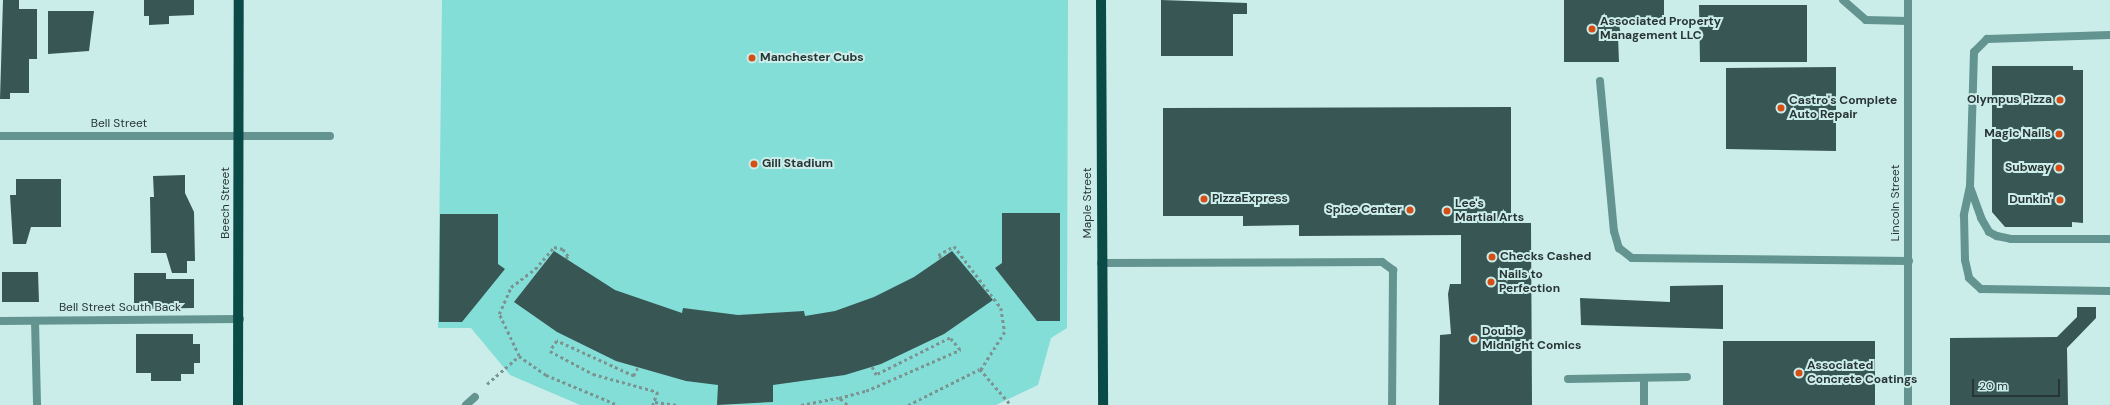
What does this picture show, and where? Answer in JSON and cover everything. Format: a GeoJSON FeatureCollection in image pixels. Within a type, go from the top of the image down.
{"type":"FeatureCollection","features":[{"type":"Feature","properties":{"kind":"main road","name":"Beech Street"},"geometry":{"type":"LineString","coordinates":[[238,405],[240,319],[239,0]]}},
{"type":"Feature","properties":{"kind":"main road","name":"Maple Street"},"geometry":{"type":"LineString","coordinates":[[1101,0],[1103,405]]}},
{"type":"Feature","properties":{"kind":"street"},"geometry":{"type":"LineString","coordinates":[[1843,0],[1866,20],[1908,21]]}},
{"type":"Feature","properties":{"kind":"street","name":"Lincoln Street"},"geometry":{"type":"LineString","coordinates":[[1908,0],[1908,405]]}},
{"type":"Feature","properties":{"kind":"street"},"geometry":{"type":"LineString","coordinates":[[2110,35],[1987,39],[1974,52],[1970,186],[1964,215],[1965,260],[1970,278],[1981,289],[2110,291]]}},
{"type":"Feature","properties":{"kind":"street"},"geometry":{"type":"LineString","coordinates":[[1600,81],[1614,231],[1619,248],[1632,258],[1909,261]]}},
{"type":"Feature","properties":{"kind":"street","name":"Bell Street"},"geometry":{"type":"LineString","coordinates":[[0,136],[330,136]]}},
{"type":"Feature","properties":{"kind":"street"},"geometry":{"type":"LineString","coordinates":[[1970,186],[1980,218],[1989,232],[1997,236],[2011,239],[2110,239]]}},
{"type":"Feature","properties":{"kind":"street"},"geometry":{"type":"LineString","coordinates":[[1102,263],[1382,262],[1393,270],[1392,405]]}},
{"type":"Feature","properties":{"kind":"street","name":"Bell Street South Back"},"geometry":{"type":"LineString","coordinates":[[0,321],[240,319]]}},
{"type":"Feature","properties":{"kind":"street"},"geometry":{"type":"LineString","coordinates":[[35,321],[37,405]]}},
{"type":"Feature","properties":{"kind":"street"},"geometry":{"type":"LineString","coordinates":[[1568,379],[1687,377]]}},
{"type":"Feature","properties":{"kind":"street"},"geometry":{"type":"LineString","coordinates":[[1644,378],[1644,405]]}},
{"type":"Feature","properties":{"kind":"street"},"geometry":{"type":"LineString","coordinates":[[466,405],[475,397]]}},
{"type":"Feature","properties":{"kind":"path"},"geometry":{"type":"LineString","coordinates":[[908,405],[981,370],[1005,332],[1001,308],[954,246],[938,255],[940,258]]}},
{"type":"Feature","properties":{"kind":"path"},"geometry":{"type":"LineString","coordinates":[[566,260],[568,256],[562,249],[554,247],[535,269],[511,287],[499,314],[519,357],[546,375],[618,405]]}},
{"type":"Feature","properties":{"kind":"path"},"geometry":{"type":"LineString","coordinates":[[802,405],[866,392],[960,350],[950,338],[876,375],[872,367]]}},
{"type":"Feature","properties":{"kind":"path"},"geometry":{"type":"LineString","coordinates":[[638,368],[634,376],[557,341],[550,351],[592,374],[658,392],[654,404],[677,405]]}},
{"type":"Feature","properties":{"kind":"path"},"geometry":{"type":"LineString","coordinates":[[504,368],[519,357]]}},
{"type":"Feature","properties":{"kind":"path"},"geometry":{"type":"LineString","coordinates":[[981,370],[1010,405]]}},
{"type":"Feature","properties":{"kind":"path"},"geometry":{"type":"LineString","coordinates":[[839,398],[846,405]]}},
{"type":"Feature","properties":{"kind":"shaded area","name":"Gill Stadium"},"geometry":{"type":"Polygon","coordinates":[[[442,0],[1068,0],[1067,328],[1051,338],[1038,385],[996,405],[580,405],[510,375],[471,328],[438,328],[442,0]]]}},
{"type":"Feature","properties":{"kind":"building"},"geometry":{"type":"Polygon","coordinates":[[[3,0],[19,0],[19,9],[37,9],[37,59],[29,59],[29,93],[10,93],[10,99],[0,99],[3,0]]]}},
{"type":"Feature","properties":{"kind":"building"},"geometry":{"type":"Polygon","coordinates":[[[144,0],[194,0],[194,15],[169,16],[169,24],[149,25],[149,16],[144,16],[144,0]]]}},
{"type":"Feature","properties":{"kind":"building"},"geometry":{"type":"Polygon","coordinates":[[[1161,0],[1247,3],[1247,14],[1233,14],[1233,56],[1161,56],[1161,0]]]}},
{"type":"Feature","properties":{"kind":"building","name":"Associated Property Management LLC"},"geometry":{"type":"Polygon","coordinates":[[[1564,0],[1664,0],[1664,18],[1618,18],[1621,36],[1618,36],[1619,62],[1564,62],[1564,0]]]}},
{"type":"Feature","properties":{"kind":"building"},"geometry":{"type":"Polygon","coordinates":[[[1699,5],[1807,5],[1807,62],[1700,62],[1699,5]]]}},
{"type":"Feature","properties":{"kind":"building"},"geometry":{"type":"Polygon","coordinates":[[[48,11],[94,11],[89,51],[48,54],[48,11]]]}},
{"type":"Feature","properties":{"kind":"building"},"geometry":{"type":"Polygon","coordinates":[[[1992,66],[2073,66],[2073,70],[2083,70],[2083,223],[2072,222],[2072,227],[2005,227],[1992,212],[1992,66]]]}},
{"type":"Feature","properties":{"kind":"building","name":"Castro's Complete Auto Repair"},"geometry":{"type":"Polygon","coordinates":[[[1836,67],[1836,151],[1726,149],[1726,68],[1836,67]]]}},
{"type":"Feature","properties":{"kind":"building"},"geometry":{"type":"Polygon","coordinates":[[[1511,107],[1511,223],[1531,223],[1532,405],[1439,405],[1440,335],[1451,334],[1448,294],[1450,284],[1461,284],[1461,235],[1299,236],[1299,225],[1243,226],[1243,216],[1163,216],[1163,108],[1511,107]]]}},
{"type":"Feature","properties":{"kind":"building"},"geometry":{"type":"Polygon","coordinates":[[[185,175],[185,193],[194,212],[195,261],[187,261],[187,273],[172,273],[166,253],[151,253],[150,197],[154,197],[153,176],[185,175]]]}},
{"type":"Feature","properties":{"kind":"building"},"geometry":{"type":"Polygon","coordinates":[[[16,179],[61,179],[61,227],[31,227],[26,244],[13,244],[10,195],[16,195],[16,179]]]}},
{"type":"Feature","properties":{"kind":"building"},"geometry":{"type":"Polygon","coordinates":[[[1002,213],[1060,213],[1060,321],[1037,321],[995,268],[1002,263],[1002,213]]]}},
{"type":"Feature","properties":{"kind":"building"},"geometry":{"type":"Polygon","coordinates":[[[440,214],[498,214],[498,264],[505,269],[462,322],[439,322],[440,214]]]}},
{"type":"Feature","properties":{"kind":"building"},"geometry":{"type":"Polygon","coordinates":[[[554,251],[615,290],[682,313],[683,308],[738,315],[804,311],[805,316],[835,311],[874,297],[914,277],[952,251],[993,300],[944,334],[881,364],[845,375],[773,385],[773,402],[717,405],[718,385],[686,381],[616,361],[557,332],[514,302],[554,251]]]}},
{"type":"Feature","properties":{"kind":"building"},"geometry":{"type":"Polygon","coordinates":[[[2,272],[38,272],[39,302],[2,302],[2,272]]]}},
{"type":"Feature","properties":{"kind":"building"},"geometry":{"type":"Polygon","coordinates":[[[134,273],[166,273],[166,279],[194,279],[194,308],[134,309],[134,273]]]}},
{"type":"Feature","properties":{"kind":"building"},"geometry":{"type":"Polygon","coordinates":[[[1723,285],[1723,329],[1581,325],[1580,298],[1670,302],[1670,286],[1723,285]]]}},
{"type":"Feature","properties":{"kind":"building"},"geometry":{"type":"Polygon","coordinates":[[[2077,307],[2096,307],[2096,318],[2067,348],[2068,405],[1950,405],[1950,338],[2057,337],[2077,317],[2077,307]]]}},
{"type":"Feature","properties":{"kind":"building"},"geometry":{"type":"Polygon","coordinates":[[[136,334],[193,334],[193,344],[200,344],[200,363],[194,363],[194,374],[181,374],[181,381],[151,381],[151,373],[136,373],[136,334]]]}},
{"type":"Feature","properties":{"kind":"building","name":"Associated Concrete Coatings"},"geometry":{"type":"Polygon","coordinates":[[[1723,341],[1875,341],[1875,405],[1723,405],[1723,341]]]}},
{"type":"Feature","properties":{"kind":"place","name":"Associated Property Management LLC"},"geometry":{"type":"Point","coordinates":[1592,29]}},
{"type":"Feature","properties":{"kind":"place","name":"Manchester Cubs"},"geometry":{"type":"Point","coordinates":[752,58]}},
{"type":"Feature","properties":{"kind":"place","name":"Olympus Pizza"},"geometry":{"type":"Point","coordinates":[2060,100]}},
{"type":"Feature","properties":{"kind":"place","name":"Castro's Complete Auto Repair"},"geometry":{"type":"Point","coordinates":[1781,108]}},
{"type":"Feature","properties":{"kind":"place","name":"Magic Nails"},"geometry":{"type":"Point","coordinates":[2059,134]}},
{"type":"Feature","properties":{"kind":"place","name":"Gill Stadium"},"geometry":{"type":"Point","coordinates":[754,164]}},
{"type":"Feature","properties":{"kind":"place","name":"Subway"},"geometry":{"type":"Point","coordinates":[2059,168]}},
{"type":"Feature","properties":{"kind":"place","name":"PizzaExpress"},"geometry":{"type":"Point","coordinates":[1204,199]}},
{"type":"Feature","properties":{"kind":"place","name":"Dunkin'"},"geometry":{"type":"Point","coordinates":[2060,200]}},
{"type":"Feature","properties":{"kind":"place","name":"Spice Center"},"geometry":{"type":"Point","coordinates":[1410,210]}},
{"type":"Feature","properties":{"kind":"place","name":"Lee's Martial Arts"},"geometry":{"type":"Point","coordinates":[1447,211]}},
{"type":"Feature","properties":{"kind":"place","name":"Checks Cashed"},"geometry":{"type":"Point","coordinates":[1492,257]}},
{"type":"Feature","properties":{"kind":"place","name":"Nails to Perfection"},"geometry":{"type":"Point","coordinates":[1491,282]}},
{"type":"Feature","properties":{"kind":"place","name":"Double Midnight Comics"},"geometry":{"type":"Point","coordinates":[1474,339]}},
{"type":"Feature","properties":{"kind":"place","name":"Associated Concrete Coatings"},"geometry":{"type":"Point","coordinates":[1799,373]}}]}
